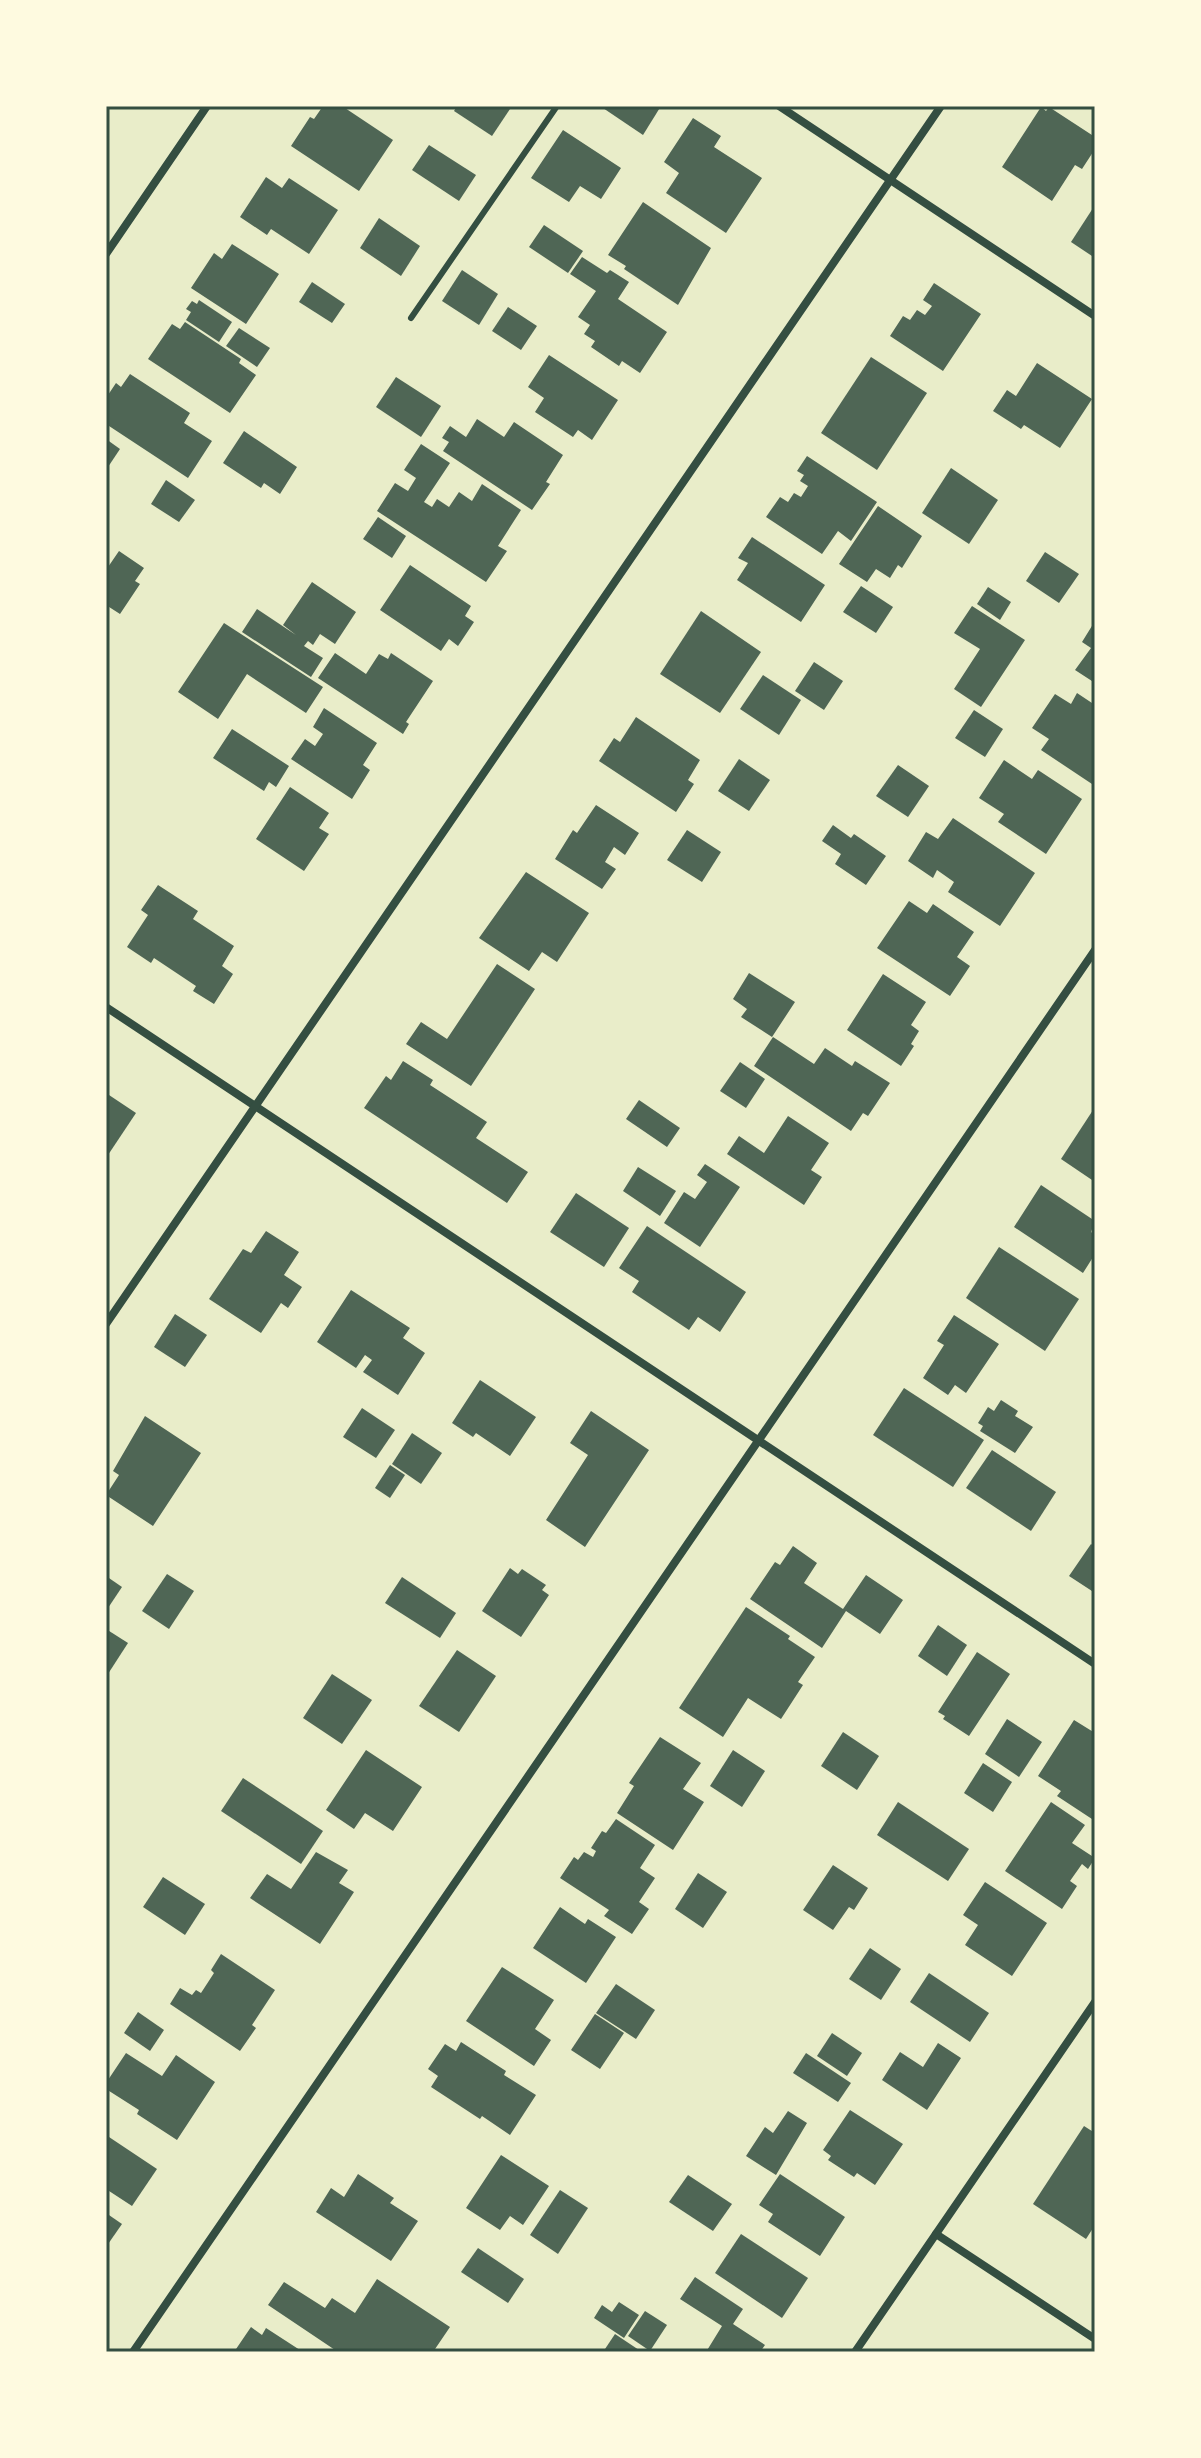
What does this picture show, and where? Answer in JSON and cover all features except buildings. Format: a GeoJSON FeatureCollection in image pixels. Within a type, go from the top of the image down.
{"type":"FeatureCollection","features":[{"type":"Feature","properties":{"kind":"street"},"geometry":{"type":"LineString","coordinates":[[106,254],[207,106]]}},
{"type":"Feature","properties":{"kind":"street"},"geometry":{"type":"LineString","coordinates":[[779,106],[1095,316]]}},
{"type":"Feature","properties":{"kind":"street"},"geometry":{"type":"LineString","coordinates":[[106,1324],[941,106]]}},
{"type":"Feature","properties":{"kind":"street"},"geometry":{"type":"LineString","coordinates":[[133,2352],[1095,950]]}},
{"type":"Feature","properties":{"kind":"street"},"geometry":{"type":"LineString","coordinates":[[106,1007],[1095,1664]]}},
{"type":"Feature","properties":{"kind":"street"},"geometry":{"type":"LineString","coordinates":[[855,2352],[1095,2002]]}},
{"type":"Feature","properties":{"kind":"street"},"geometry":{"type":"LineString","coordinates":[[936,2234],[1095,2339]]}},
{"type":"Feature","properties":{"kind":"lane"},"geometry":{"type":"LineString","coordinates":[[411,318],[557,106]]}}]}
